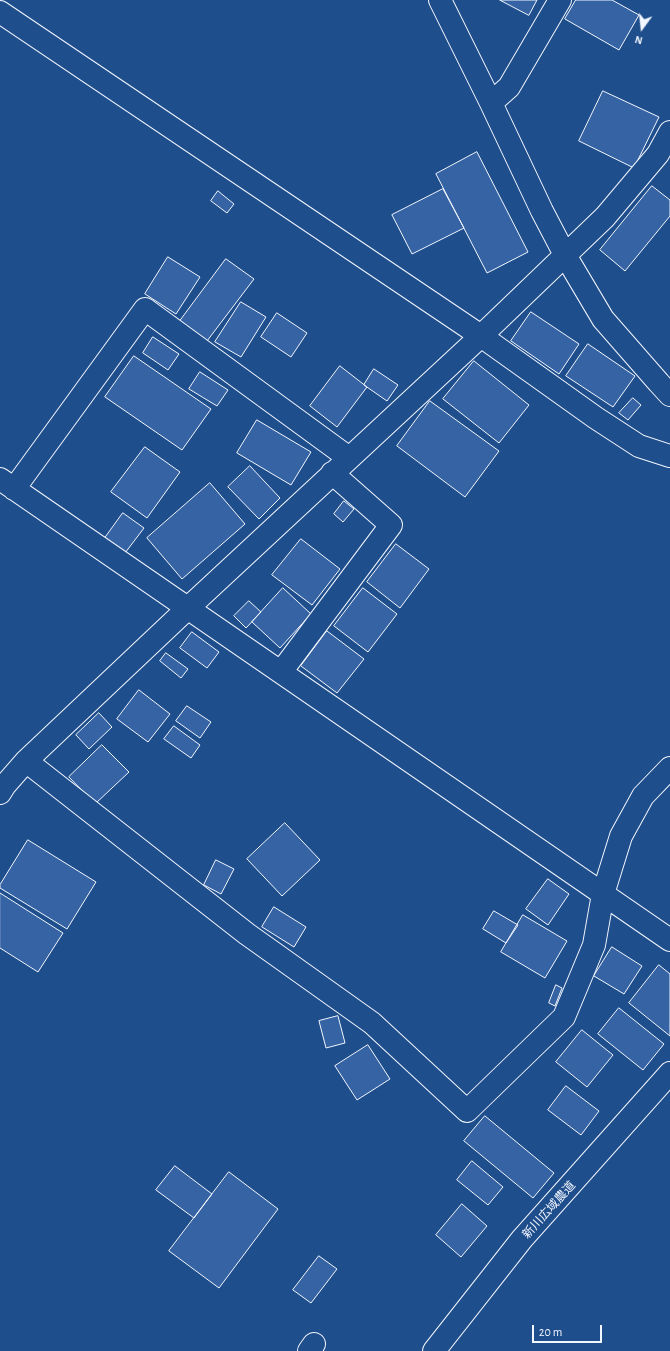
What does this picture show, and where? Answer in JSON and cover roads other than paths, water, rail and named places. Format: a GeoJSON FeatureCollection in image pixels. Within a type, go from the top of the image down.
{"type":"FeatureCollection","features":[{"type":"Feature","properties":{"kind":"street"},"geometry":{"type":"LineString","coordinates":[[440,0],[491,103],[542,212],[565,255],[603,319],[670,395]]}},
{"type":"Feature","properties":{"kind":"street"},"geometry":{"type":"LineString","coordinates":[[491,103],[509,87],[560,0]]}},
{"type":"Feature","properties":{"kind":"street"},"geometry":{"type":"LineString","coordinates":[[0,12],[480,336],[596,418],[639,446],[670,456]]}},
{"type":"Feature","properties":{"kind":"street"},"geometry":{"type":"LineString","coordinates":[[0,793],[5,785],[26,762],[605,217],[658,154],[670,132]]}},
{"type":"Feature","properties":{"kind":"street"},"geometry":{"type":"LineString","coordinates":[[349,458],[145,309],[7,484],[670,940]]}},
{"type":"Feature","properties":{"kind":"street"},"geometry":{"type":"LineString","coordinates":[[281,672],[391,525],[332,473]]}},
{"type":"Feature","properties":{"kind":"street"},"geometry":{"type":"LineString","coordinates":[[26,762],[247,934],[372,1023],[467,1112],[564,1017],[594,945],[603,894],[621,836],[642,796],[670,768]]}},
{"type":"Feature","properties":{"kind":"street","name":"新川広域農道"},"geometry":{"type":"LineString","coordinates":[[434,1351],[522,1240],[670,1073]]}}]}
